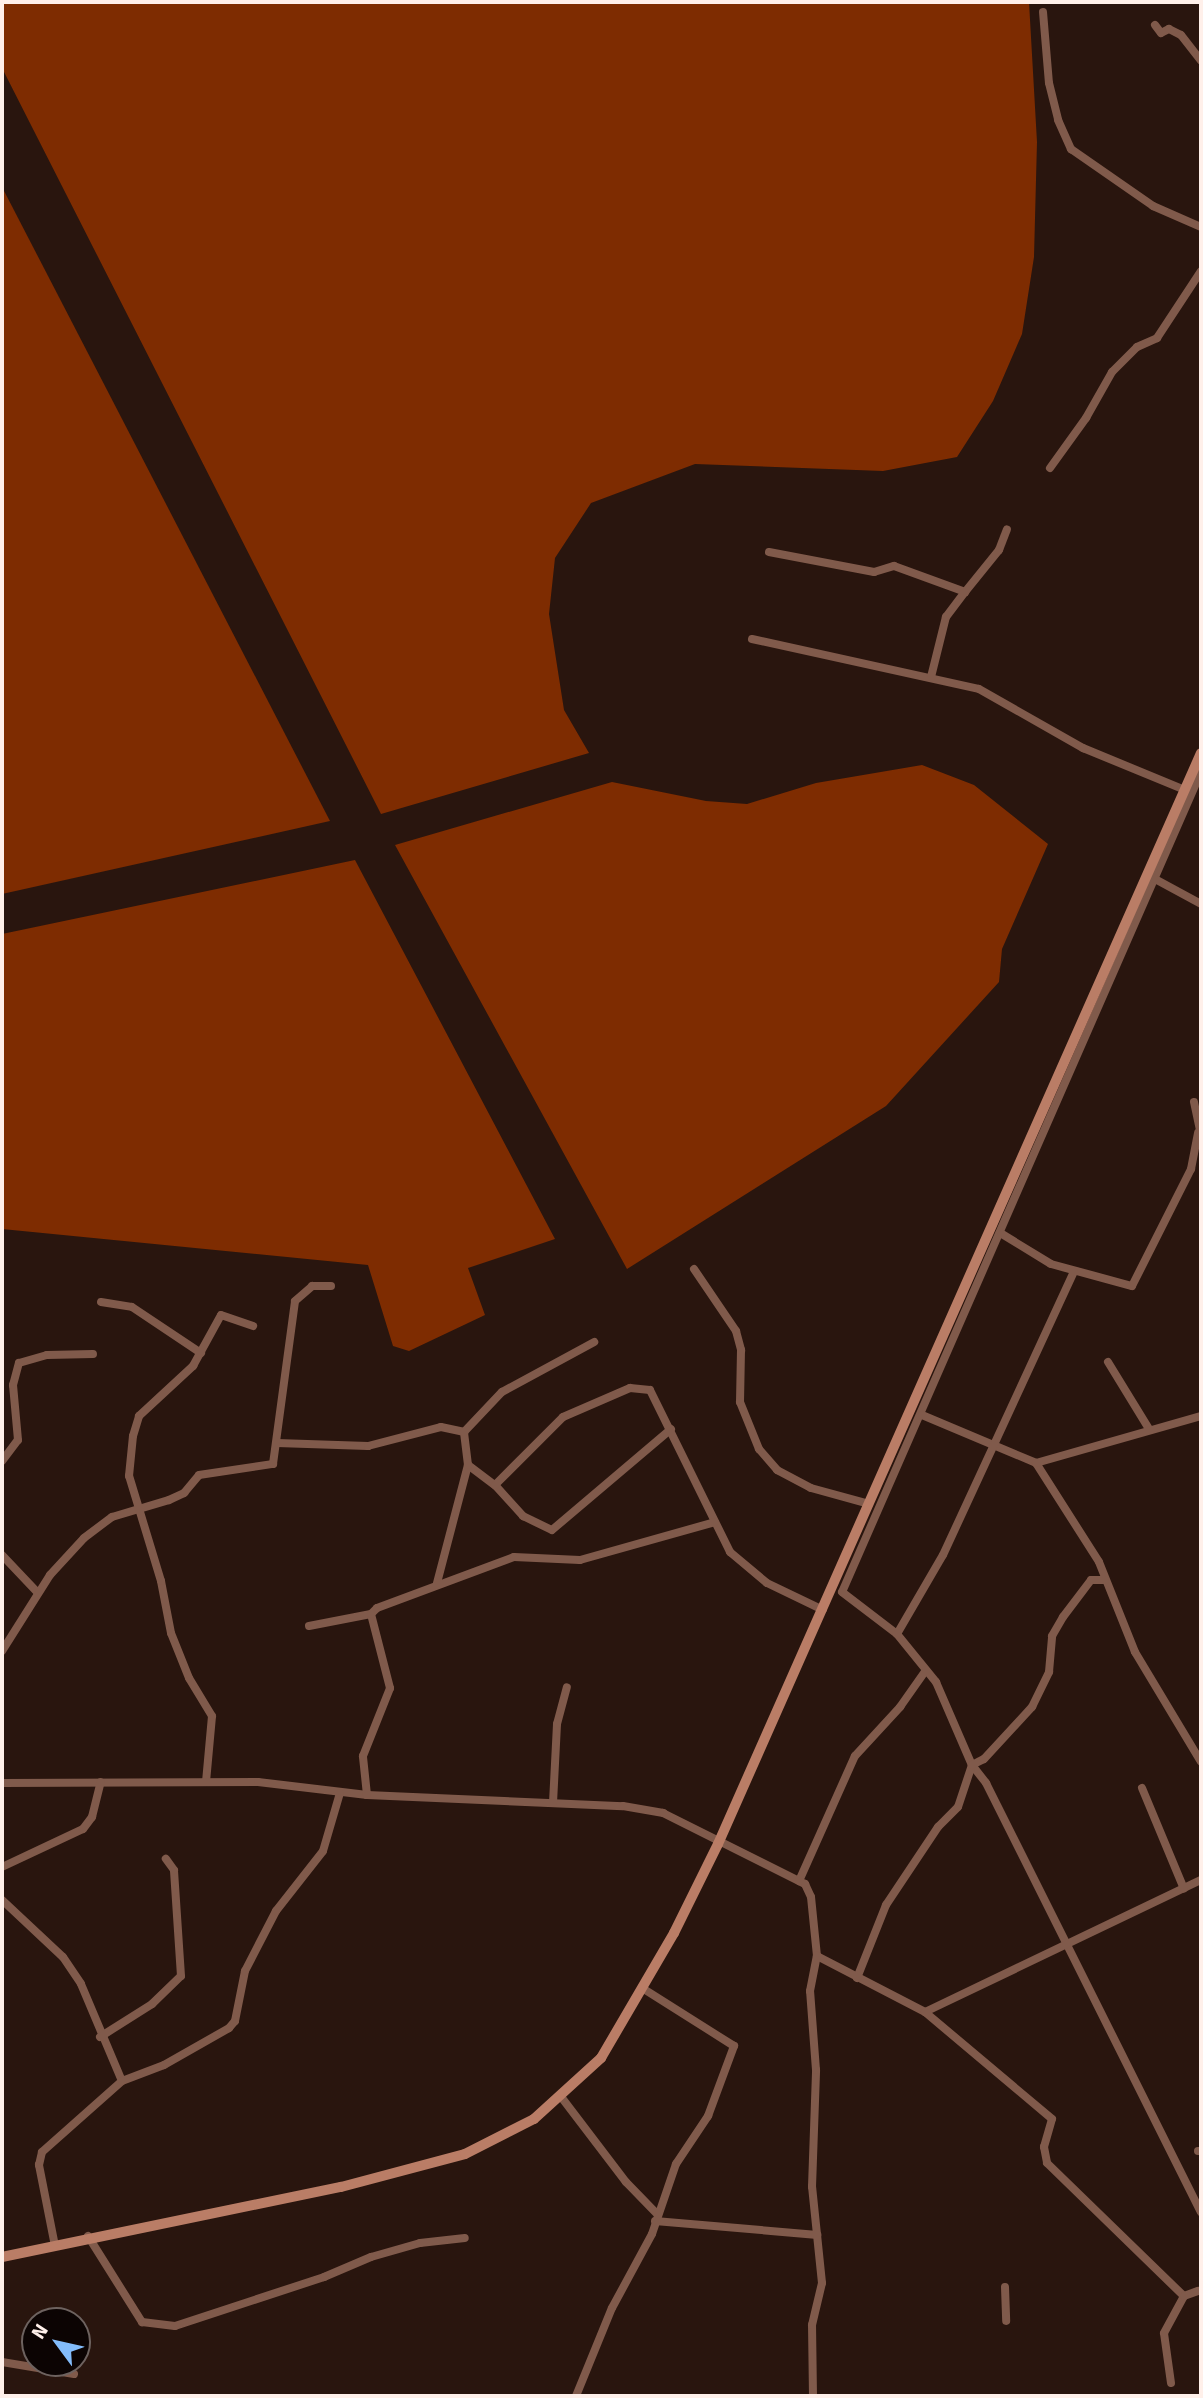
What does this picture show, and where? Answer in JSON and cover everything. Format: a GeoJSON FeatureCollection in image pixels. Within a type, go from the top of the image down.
{"type":"FeatureCollection","features":[{"type":"Feature","properties":{"kind":"main road"},"geometry":{"type":"LineString","coordinates":[[2,2257],[88,2236],[262,2205],[423,2167],[476,2150],[534,2119],[562,2098],[601,2058],[644,1989],[718,1844],[1201,753]]}},
{"type":"Feature","properties":{"kind":"street"},"geometry":{"type":"LineString","coordinates":[[1042,12],[1049,83],[1058,120],[1071,149],[1153,206],[1201,227]]}},
{"type":"Feature","properties":{"kind":"street"},"geometry":{"type":"LineString","coordinates":[[1155,25],[1161,33],[1169,29],[1181,34],[1201,61]]}},
{"type":"Feature","properties":{"kind":"street"},"geometry":{"type":"LineString","coordinates":[[1049,468],[1086,418],[1112,372],[1137,346],[1157,338],[1201,271]]}},
{"type":"Feature","properties":{"kind":"street"},"geometry":{"type":"LineString","coordinates":[[931,677],[946,617],[999,550],[1007,529]]}},
{"type":"Feature","properties":{"kind":"street"},"geometry":{"type":"LineString","coordinates":[[769,551],[874,572],[894,566],[965,592]]}},
{"type":"Feature","properties":{"kind":"street"},"geometry":{"type":"LineString","coordinates":[[752,639],[979,689],[1083,748],[1185,790]]}},
{"type":"Feature","properties":{"kind":"street"},"geometry":{"type":"LineString","coordinates":[[1201,772],[1002,1234],[842,1592],[897,1634],[936,1682],[972,1765],[986,1783],[1069,1944],[1201,2212]]}},
{"type":"Feature","properties":{"kind":"street"},"geometry":{"type":"LineString","coordinates":[[1155,879],[1201,904]]}},
{"type":"Feature","properties":{"kind":"street"},"geometry":{"type":"LineString","coordinates":[[1002,1234],[1074,1272],[1132,1286],[1191,1169],[1200,1134],[1194,1102]]}},
{"type":"Feature","properties":{"kind":"street"},"geometry":{"type":"LineString","coordinates":[[694,1269],[736,1331],[741,1350],[740,1402],[759,1450],[777,1470],[811,1488],[869,1504]]}},
{"type":"Feature","properties":{"kind":"street"},"geometry":{"type":"LineString","coordinates":[[897,1634],[943,1555],[991,1445],[1074,1272]]}},
{"type":"Feature","properties":{"kind":"street"},"geometry":{"type":"LineString","coordinates":[[2,1651],[37,1592],[84,1538],[112,1517],[184,1493],[199,1475],[266,1468],[273,1464],[277,1443],[277,1405],[295,1301],[312,1286],[331,1286]]}},
{"type":"Feature","properties":{"kind":"street"},"geometry":{"type":"LineString","coordinates":[[101,1302],[132,1307],[201,1353]]}},
{"type":"Feature","properties":{"kind":"street"},"geometry":{"type":"LineString","coordinates":[[206,1782],[212,1716],[189,1678],[171,1633],[129,1476],[135,1422],[185,1377],[221,1315],[253,1326]]}},
{"type":"Feature","properties":{"kind":"street"},"geometry":{"type":"LineString","coordinates":[[464,1432],[502,1392],[594,1342]]}},
{"type":"Feature","properties":{"kind":"street"},"geometry":{"type":"LineString","coordinates":[[2,1461],[18,1440],[13,1385],[19,1363],[47,1355],[93,1354]]}},
{"type":"Feature","properties":{"kind":"street"},"geometry":{"type":"LineString","coordinates":[[1108,1362],[1149,1429]]}},
{"type":"Feature","properties":{"kind":"street"},"geometry":{"type":"LineString","coordinates":[[495,1485],[563,1417],[631,1388],[650,1390],[730,1552],[746,1569],[823,1610]]}},
{"type":"Feature","properties":{"kind":"street"},"geometry":{"type":"LineString","coordinates":[[922,1415],[1036,1463],[1074,1518],[1144,1669],[1201,1762]]}},
{"type":"Feature","properties":{"kind":"street"},"geometry":{"type":"LineString","coordinates":[[1036,1463],[1201,1416]]}},
{"type":"Feature","properties":{"kind":"street"},"geometry":{"type":"LineString","coordinates":[[277,1443],[368,1446],[441,1427],[464,1432]]}},
{"type":"Feature","properties":{"kind":"street"},"geometry":{"type":"LineString","coordinates":[[468,1465],[495,1485],[523,1516],[552,1530],[671,1429]]}},
{"type":"Feature","properties":{"kind":"street"},"geometry":{"type":"LineString","coordinates":[[437,1583],[468,1465],[464,1432]]}},
{"type":"Feature","properties":{"kind":"street"},"geometry":{"type":"LineString","coordinates":[[309,1626],[372,1614],[437,1583],[514,1557],[579,1560],[715,1522]]}},
{"type":"Feature","properties":{"kind":"street"},"geometry":{"type":"LineString","coordinates":[[2,1555],[37,1592]]}},
{"type":"Feature","properties":{"kind":"street"},"geometry":{"type":"LineString","coordinates":[[857,1978],[886,1905],[938,1827],[958,1807],[972,1765],[1023,1721],[1049,1672],[1052,1636],[1091,1580],[1105,1580]]}},
{"type":"Feature","properties":{"kind":"street"},"geometry":{"type":"LineString","coordinates":[[367,1795],[363,1756],[390,1688],[372,1614]]}},
{"type":"Feature","properties":{"kind":"street"},"geometry":{"type":"LineString","coordinates":[[799,1881],[855,1756],[900,1707],[926,1670]]}},
{"type":"Feature","properties":{"kind":"street"},"geometry":{"type":"LineString","coordinates":[[553,1803],[557,1724],[567,1687]]}},
{"type":"Feature","properties":{"kind":"street"},"geometry":{"type":"LineString","coordinates":[[2,1783],[258,1782],[340,1793],[553,1803],[663,1813],[700,1828],[718,1844],[799,1881],[811,1898],[817,1956],[810,1992],[816,2070],[812,2186],[822,2283],[812,2325],[813,2396]]}},
{"type":"Feature","properties":{"kind":"street"},"geometry":{"type":"LineString","coordinates":[[2,1867],[83,1829],[92,1817],[101,1783]]}},
{"type":"Feature","properties":{"kind":"street"},"geometry":{"type":"LineString","coordinates":[[1142,1788],[1184,1889]]}},
{"type":"Feature","properties":{"kind":"street"},"geometry":{"type":"LineString","coordinates":[[55,2246],[39,2158],[122,2081],[180,2057],[234,2021],[250,1962],[283,1900],[303,1882],[323,1851],[340,1793]]}},
{"type":"Feature","properties":{"kind":"street"},"geometry":{"type":"LineString","coordinates":[[100,2037],[152,2004],[181,1976],[174,1870],[166,1859]]}},
{"type":"Feature","properties":{"kind":"street"},"geometry":{"type":"LineString","coordinates":[[925,2012],[1201,1880]]}},
{"type":"Feature","properties":{"kind":"street"},"geometry":{"type":"LineString","coordinates":[[2,1900],[72,1969],[100,2037],[122,2081]]}},
{"type":"Feature","properties":{"kind":"street"},"geometry":{"type":"LineString","coordinates":[[817,1956],[925,2012],[1052,2119],[1044,2147],[1047,2162],[1184,2296]]}},
{"type":"Feature","properties":{"kind":"street"},"geometry":{"type":"LineString","coordinates":[[576,2396],[612,2308],[657,2218],[676,2164],[708,2116],[734,2046],[644,1989]]}},
{"type":"Feature","properties":{"kind":"street"},"geometry":{"type":"LineString","coordinates":[[562,2098],[625,2182],[657,2218],[817,2235]]}},
{"type":"Feature","properties":{"kind":"street"},"geometry":{"type":"LineString","coordinates":[[88,2236],[142,2322],[175,2326],[381,2253],[465,2238]]}},
{"type":"Feature","properties":{"kind":"street"},"geometry":{"type":"LineString","coordinates":[[1005,2287],[1006,2321]]}},
{"type":"Feature","properties":{"kind":"street"},"geometry":{"type":"LineString","coordinates":[[1171,2384],[1164,2333],[1184,2296],[1198,2291]]}},
{"type":"Feature","properties":{"kind":"street"},"geometry":{"type":"LineString","coordinates":[[2,2362],[21,2365]]}},
{"type":"Feature","properties":{"kind":"shaded area"},"geometry":{"type":"Polygon","coordinates":[[[2,2],[1029,2],[1037,142],[1034,257],[1022,334],[993,401],[957,457],[883,471],[695,464],[591,503],[555,558],[549,614],[564,710],[589,753],[381,814],[2,68],[2,2]]]}},
{"type":"Feature","properties":{"kind":"shaded area"},"geometry":{"type":"Polygon","coordinates":[[[2,187],[330,821],[2,894],[2,187]]]}},
{"type":"Feature","properties":{"kind":"shaded area"},"geometry":{"type":"Polygon","coordinates":[[[922,765],[974,785],[1048,844],[1002,949],[999,982],[886,1106],[627,1269],[395,845],[612,782],[706,801],[747,804],[816,783],[922,765]]]}},
{"type":"Feature","properties":{"kind":"shaded area"},"geometry":{"type":"Polygon","coordinates":[[[355,860],[555,1239],[468,1268],[485,1315],[409,1351],[393,1346],[368,1265],[2,1229],[2,934],[355,860]]]}}]}
